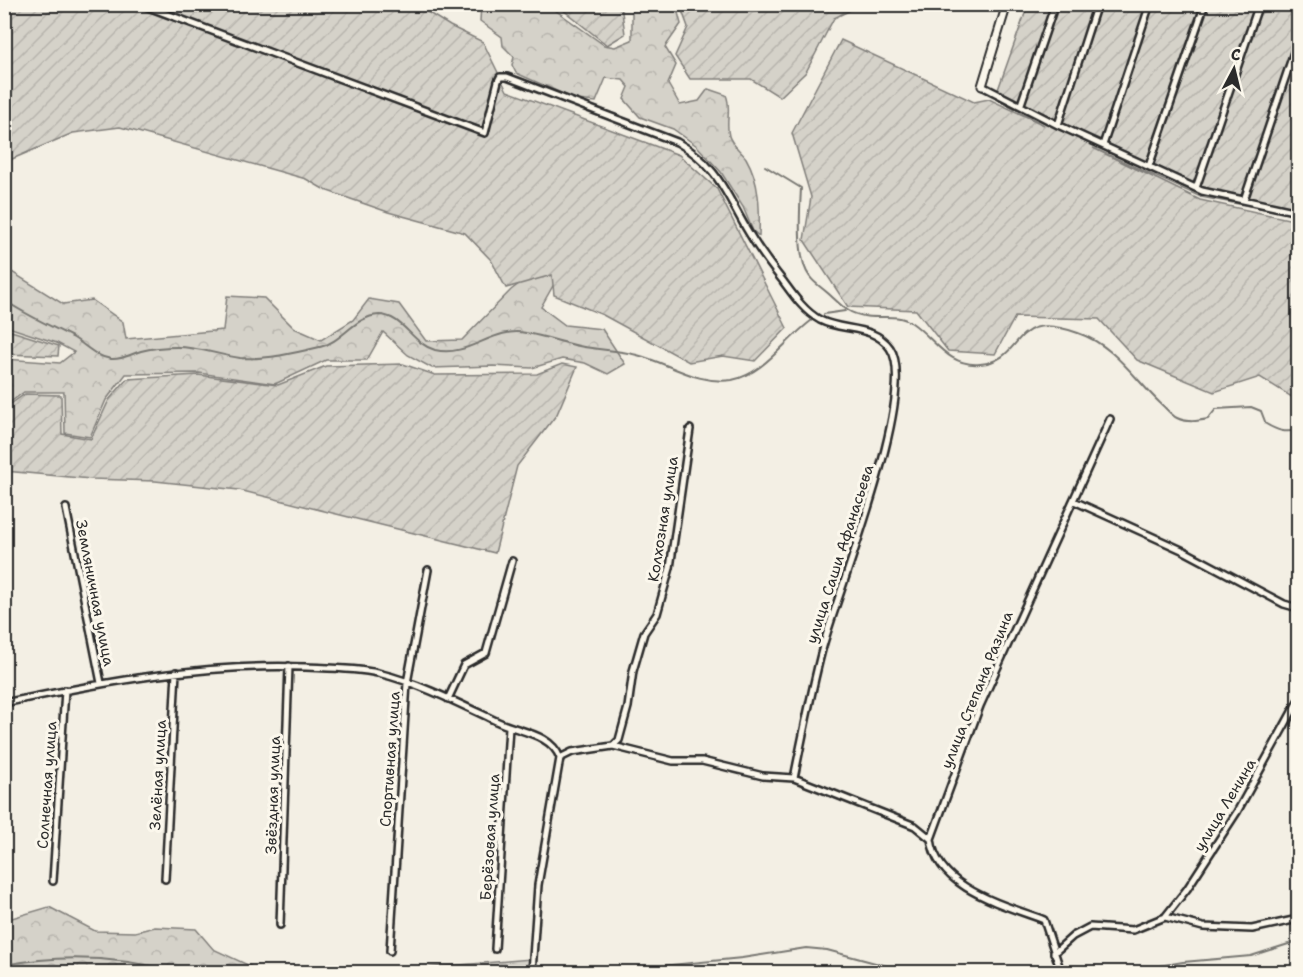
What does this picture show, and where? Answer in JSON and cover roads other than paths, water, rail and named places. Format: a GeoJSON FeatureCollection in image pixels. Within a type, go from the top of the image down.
{"type":"FeatureCollection","features":[{"type":"Feature","properties":{"kind":"street","name":"улица Саши Афанасьева"},"geometry":{"type":"LineString","coordinates":[[140,4],[485,133],[498,81],[500,77],[507,77],[677,142],[696,154],[716,174],[768,262],[805,310],[822,321],[857,328],[883,340],[891,350],[896,377],[882,462],[822,649],[794,778]]}},
{"type":"Feature","properties":{"kind":"street"},"geometry":{"type":"LineString","coordinates":[[1008,4],[982,86],[1058,125],[1196,188],[1297,211],[1299,201]]}},
{"type":"Feature","properties":{"kind":"street"},"geometry":{"type":"LineString","coordinates":[[1021,104],[1055,4]]}},
{"type":"Feature","properties":{"kind":"street"},"geometry":{"type":"LineString","coordinates":[[1058,125],[1097,4]]}},
{"type":"Feature","properties":{"kind":"street"},"geometry":{"type":"LineString","coordinates":[[1103,145],[1150,4]]}},
{"type":"Feature","properties":{"kind":"street"},"geometry":{"type":"LineString","coordinates":[[1149,166],[1204,4]]}},
{"type":"Feature","properties":{"kind":"street"},"geometry":{"type":"LineString","coordinates":[[1196,188],[1259,4]]}},
{"type":"Feature","properties":{"kind":"street"},"geometry":{"type":"LineString","coordinates":[[1244,200],[1299,40]]}},
{"type":"Feature","properties":{"kind":"street","name":"улица Степана Разина"},"geometry":{"type":"LineString","coordinates":[[931,839],[980,706],[1110,418]]}},
{"type":"Feature","properties":{"kind":"street","name":"Колхозная улица"},"geometry":{"type":"LineString","coordinates":[[613,746],[619,740],[628,707],[633,671],[644,633],[657,614],[670,568],[690,429]]}},
{"type":"Feature","properties":{"kind":"street"},"geometry":{"type":"LineString","coordinates":[[1074,501],[1184,551],[1284,604],[1299,608]]}},
{"type":"Feature","properties":{"kind":"street","name":"Земляничная улица"},"geometry":{"type":"LineString","coordinates":[[66,508],[101,683]]}},
{"type":"Feature","properties":{"kind":"street"},"geometry":{"type":"LineString","coordinates":[[448,699],[464,665],[486,653],[512,561]]}},
{"type":"Feature","properties":{"kind":"street","name":"Спортивная улица"},"geometry":{"type":"LineString","coordinates":[[390,951],[407,683],[428,570]]}},
{"type":"Feature","properties":{"kind":"street"},"geometry":{"type":"LineString","coordinates":[[4,703],[101,683],[176,672],[208,668],[290,666],[368,672],[407,683],[509,727],[546,740],[557,751],[560,758],[538,885],[532,972]]}},
{"type":"Feature","properties":{"kind":"street","name":"Звёздная улица"},"geometry":{"type":"LineString","coordinates":[[280,925],[290,666]]}},
{"type":"Feature","properties":{"kind":"street","name":"Зелёная улица"},"geometry":{"type":"LineString","coordinates":[[165,879],[176,672]]}},
{"type":"Feature","properties":{"kind":"street","name":"Солнечная улица"},"geometry":{"type":"LineString","coordinates":[[53,881],[65,690]]}},
{"type":"Feature","properties":{"kind":"street","name":"улица Ленина"},"geometry":{"type":"LineString","coordinates":[[1165,917],[1187,889],[1237,812],[1299,701]]}},
{"type":"Feature","properties":{"kind":"street","name":"Берёзовая улица"},"geometry":{"type":"LineString","coordinates":[[495,949],[509,727]]}},
{"type":"Feature","properties":{"kind":"street"},"geometry":{"type":"LineString","coordinates":[[560,758],[572,752],[613,746],[673,761],[702,761],[763,776],[794,778],[915,826],[931,839],[936,857],[945,871],[965,887],[1044,920],[1061,972]]}},
{"type":"Feature","properties":{"kind":"street"},"geometry":{"type":"LineString","coordinates":[[1054,953],[1073,936],[1090,927],[1133,930],[1165,917],[1203,927],[1252,929],[1299,919]]}},
{"type":"Feature","properties":{"kind":"waterway"},"geometry":{"type":"LineString","coordinates":[[765,166],[801,188],[800,234],[806,269],[814,282],[849,311],[870,317],[894,317],[906,320],[920,329],[950,357],[969,364],[995,360],[1005,354],[1029,331],[1040,327],[1056,327],[1091,338],[1102,345],[1123,363],[1160,403],[1181,420],[1208,419],[1216,409],[1251,407],[1261,411],[1266,424],[1278,430],[1298,430]]}},
{"type":"Feature","properties":{"kind":"waterway"},"geometry":{"type":"LineString","coordinates":[[4,300],[72,337],[95,353],[111,359],[123,358],[145,350],[173,347],[193,348],[240,358],[280,355],[328,344],[370,316],[379,315],[395,320],[420,342],[435,350],[459,350],[503,334],[526,333],[579,346],[637,355],[695,376],[719,381],[732,380],[755,370],[815,318]]}},
{"type":"Feature","properties":{"kind":"waterway"},"geometry":{"type":"LineString","coordinates":[[824,314],[845,311]]}},
{"type":"Feature","properties":{"kind":"waterway"},"geometry":{"type":"LineString","coordinates":[[1123,972],[1183,962],[1251,956],[1298,941]]}},
{"type":"Feature","properties":{"kind":"waterway"},"geometry":{"type":"LineString","coordinates":[[600,972],[742,958],[806,948],[827,950],[909,972]]}},
{"type":"Feature","properties":{"kind":"waterway"},"geometry":{"type":"LineString","coordinates":[[4,965],[69,958],[112,960],[176,972]]}}]}
